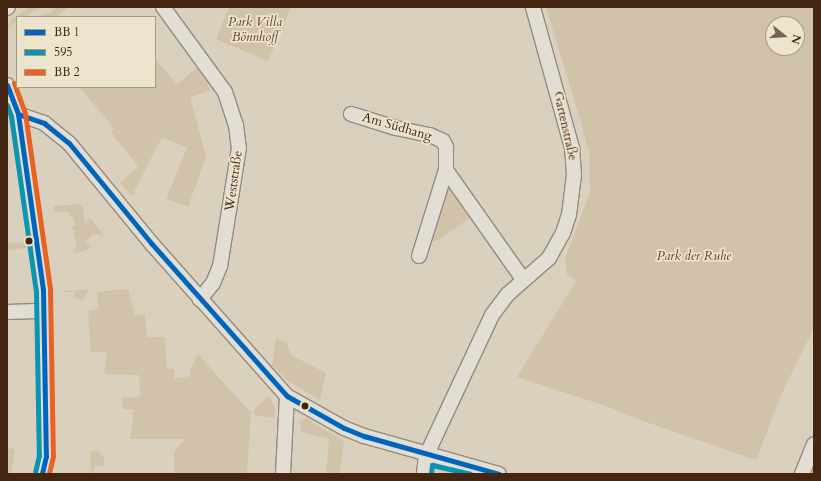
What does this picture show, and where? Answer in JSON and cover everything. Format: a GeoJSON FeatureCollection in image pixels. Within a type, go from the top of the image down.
{"type":"FeatureCollection","features":[{"type":"Feature","properties":{"kind":"street","name":"Weststraße"},"geometry":{"type":"LineString","coordinates":[[163,7],[226,92],[236,125],[239,148],[220,266],[213,282],[200,299]]}},
{"type":"Feature","properties":{"kind":"street","name":"Gartenstraße"},"geometry":{"type":"LineString","coordinates":[[424,474],[426,456],[492,314],[503,299],[523,278],[549,258],[563,233],[569,215],[574,175],[572,148],[533,7]]}},
{"type":"Feature","properties":{"kind":"street"},"geometry":{"type":"LineString","coordinates":[[7,85],[18,114],[45,310],[46,456],[42,474]]}},
{"type":"Feature","properties":{"kind":"street"},"geometry":{"type":"LineString","coordinates":[[18,114],[44,123],[69,143],[200,299],[287,396],[344,428],[426,456],[499,474]]}},
{"type":"Feature","properties":{"kind":"street","name":"Am Südhang"},"geometry":{"type":"LineString","coordinates":[[351,114],[396,128],[430,135],[443,141],[446,147],[446,170]]}},
{"type":"Feature","properties":{"kind":"street"},"geometry":{"type":"LineString","coordinates":[[446,170],[523,278]]}},
{"type":"Feature","properties":{"kind":"street"},"geometry":{"type":"LineString","coordinates":[[419,256],[446,170]]}},
{"type":"Feature","properties":{"kind":"street"},"geometry":{"type":"LineString","coordinates":[[7,312],[45,310]]}},
{"type":"Feature","properties":{"kind":"street"},"geometry":{"type":"LineString","coordinates":[[283,474],[287,396]]}},
{"type":"Feature","properties":{"kind":"street"},"geometry":{"type":"LineString","coordinates":[[802,474],[814,444]]}},
{"type":"Feature","properties":{"kind":"green space"},"geometry":{"type":"Polygon","coordinates":[[[30,7],[40,7],[26,16],[17,16],[30,7]]]}},
{"type":"Feature","properties":{"kind":"green space"},"geometry":{"type":"Polygon","coordinates":[[[57,7],[69,7],[57,16],[40,16],[51,12],[57,7]]]}},
{"type":"Feature","properties":{"kind":"green space","name":"Park Villa Bönnhoff"},"geometry":{"type":"Polygon","coordinates":[[[229,7],[291,7],[268,61],[216,39],[229,7]]]}},
{"type":"Feature","properties":{"kind":"green space","name":"Park der Ruhe"},"geometry":{"type":"Polygon","coordinates":[[[546,7],[814,7],[814,328],[781,395],[756,460],[646,422],[606,406],[517,377],[576,281],[567,275],[565,259],[590,192],[589,148],[587,148],[582,126],[546,7]]]}},
{"type":"Feature","properties":{"kind":"green space"},"geometry":{"type":"Polygon","coordinates":[[[16,17],[16,22],[7,28],[11,20],[16,17]]]}},
{"type":"Feature","properties":{"kind":"green space"},"geometry":{"type":"Polygon","coordinates":[[[156,60],[177,84],[200,65],[210,91],[190,97],[206,157],[188,207],[166,199],[187,148],[162,137],[132,196],[120,183],[138,166],[111,133],[114,128],[80,88],[156,88],[156,60]]]}},
{"type":"Feature","properties":{"kind":"green space"},"geometry":{"type":"Polygon","coordinates":[[[445,190],[453,191],[471,217],[439,240],[433,241],[430,236],[445,190]]]}},
{"type":"Feature","properties":{"kind":"green space"},"geometry":{"type":"Polygon","coordinates":[[[79,204],[83,207],[85,223],[90,218],[104,235],[93,234],[86,241],[92,248],[73,254],[77,244],[72,226],[75,225],[73,217],[70,217],[69,212],[55,212],[53,206],[79,204]]]}},
{"type":"Feature","properties":{"kind":"green space"},"geometry":{"type":"Polygon","coordinates":[[[25,242],[26,248],[7,250],[7,243],[25,242]]]}},
{"type":"Feature","properties":{"kind":"green space"},"geometry":{"type":"Polygon","coordinates":[[[90,289],[82,300],[75,298],[74,292],[58,292],[90,289]]]}},
{"type":"Feature","properties":{"kind":"green space"},"geometry":{"type":"Polygon","coordinates":[[[128,289],[135,315],[145,314],[147,337],[165,337],[167,369],[174,369],[174,379],[191,376],[191,368],[198,354],[251,413],[247,474],[174,474],[174,452],[185,439],[130,439],[134,410],[123,409],[122,398],[140,396],[139,375],[104,374],[107,352],[91,352],[88,311],[98,309],[97,292],[128,289]]]}},
{"type":"Feature","properties":{"kind":"green space"},"geometry":{"type":"Polygon","coordinates":[[[276,338],[287,343],[291,355],[326,373],[320,400],[287,380],[272,365],[276,338]]]}},
{"type":"Feature","properties":{"kind":"green space"},"geometry":{"type":"Polygon","coordinates":[[[269,396],[275,407],[274,418],[254,415],[254,409],[269,396]]]}},
{"type":"Feature","properties":{"kind":"green space"},"geometry":{"type":"Polygon","coordinates":[[[305,418],[344,441],[340,474],[326,474],[329,439],[301,432],[300,421],[305,418]]]}},
{"type":"Feature","properties":{"kind":"green space"},"geometry":{"type":"Polygon","coordinates":[[[7,448],[15,449],[11,474],[7,474],[7,448]]]}},
{"type":"Feature","properties":{"kind":"green space"},"geometry":{"type":"Polygon","coordinates":[[[90,451],[98,452],[105,458],[103,465],[94,466],[94,474],[91,474],[90,451]]]}},
{"type":"Feature","properties":{"kind":"transit line"},"geometry":{"type":"LineString","coordinates":[[14,83],[25,113],[50,289],[53,456],[49,474]]}},
{"type":"Feature","properties":{"kind":"transit line"},"geometry":{"type":"LineString","coordinates":[[7,85],[18,114],[43,290],[46,456],[42,474]]}},
{"type":"Feature","properties":{"kind":"transit line","name":"595"},"geometry":{"type":"LineString","coordinates":[[7,105],[11,116],[36,291],[39,455],[35,472]]}},
{"type":"Feature","properties":{"kind":"transit line"},"geometry":{"type":"LineString","coordinates":[[18,114],[44,123],[69,143],[152,244],[287,396],[344,428],[364,436],[499,474]]}},
{"type":"Feature","properties":{"kind":"transit line","name":"595"},"geometry":{"type":"LineString","coordinates":[[431,474],[432,465],[470,474]]}}]}
